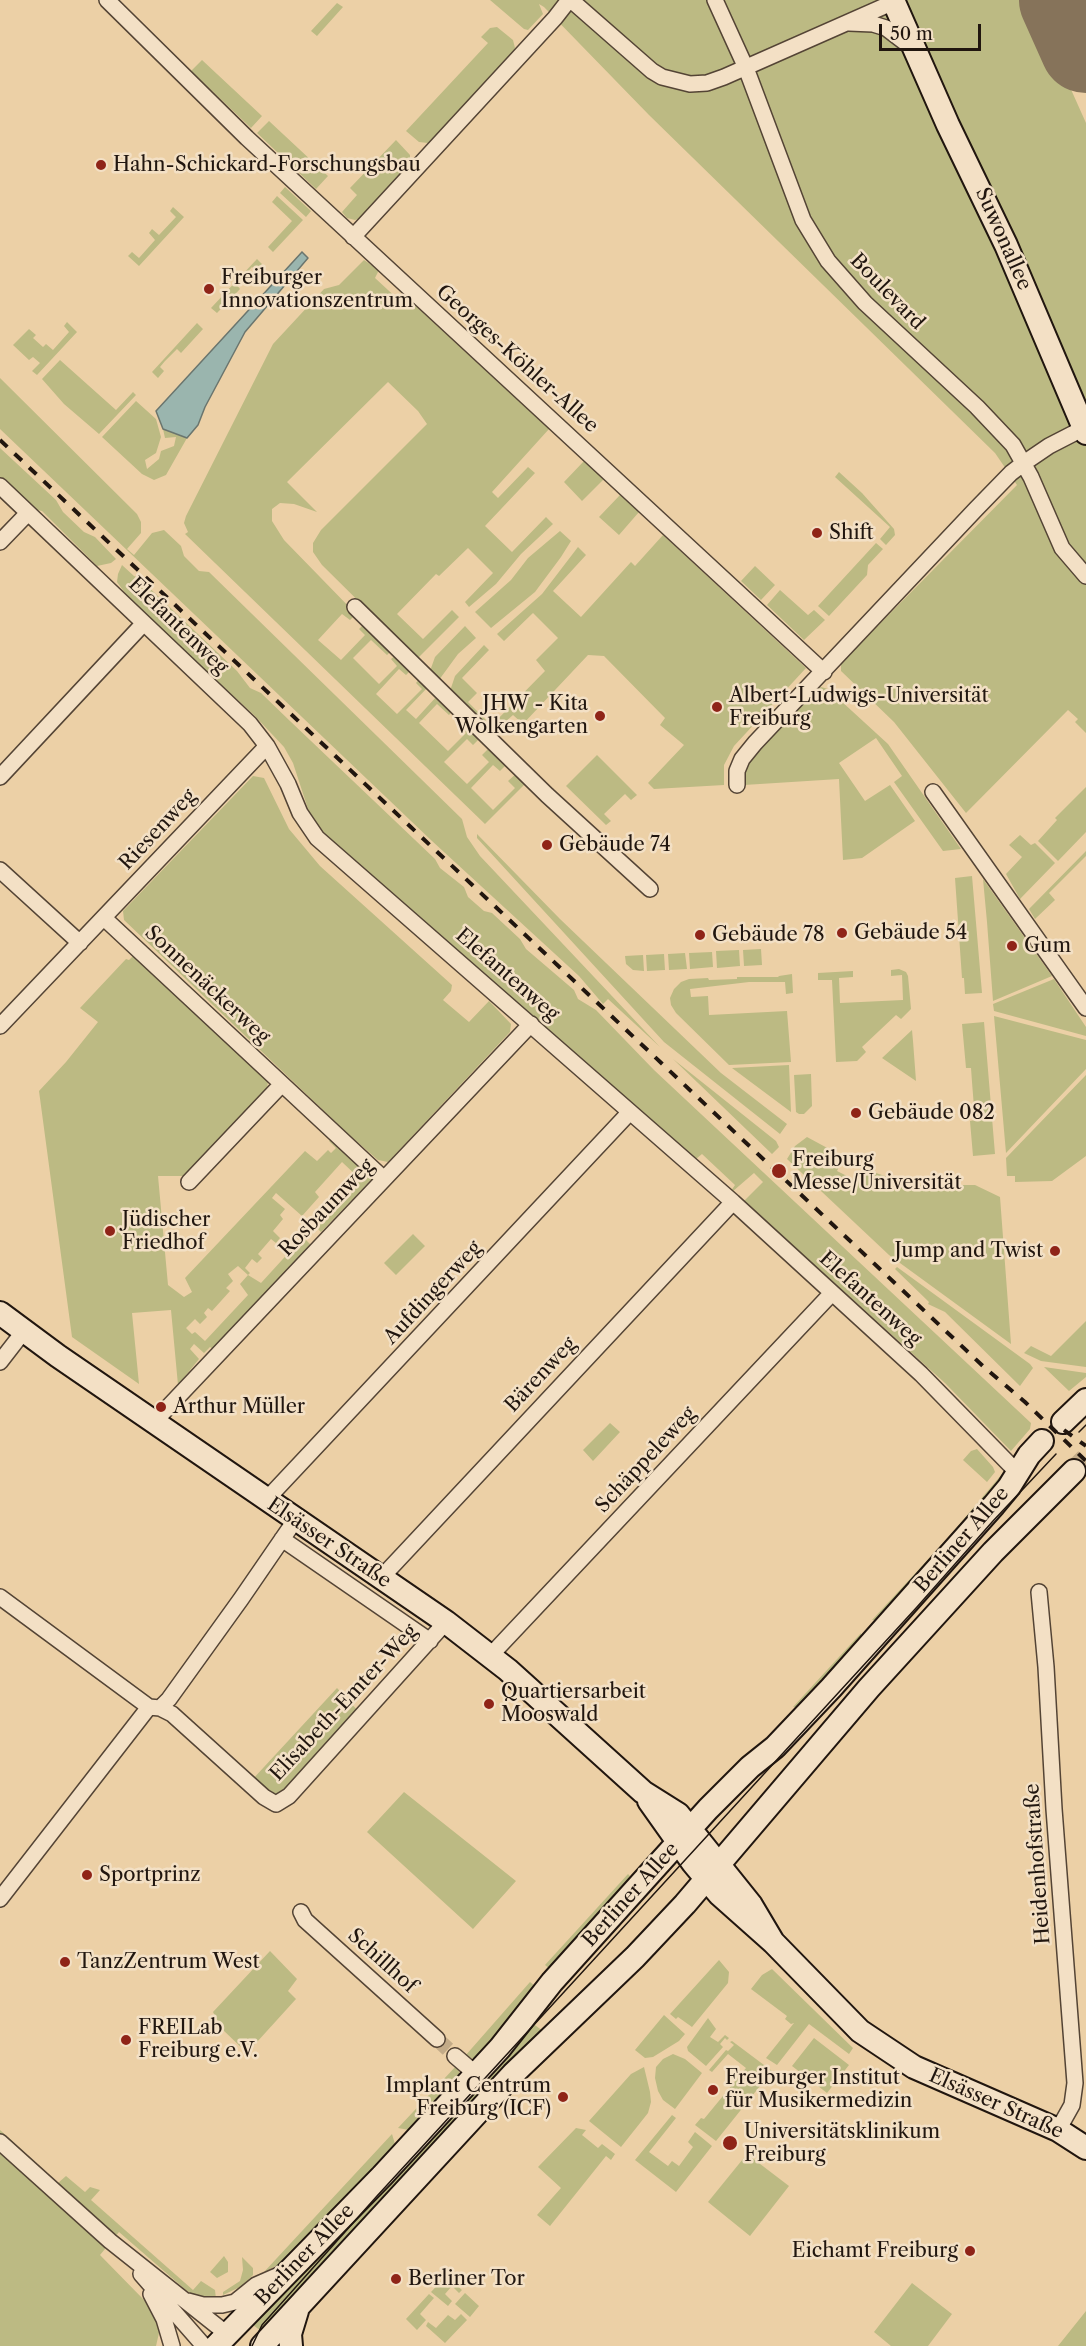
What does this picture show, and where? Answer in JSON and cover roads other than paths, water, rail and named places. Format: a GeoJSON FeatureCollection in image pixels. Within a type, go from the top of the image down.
{"type":"FeatureCollection","features":[{"type":"Feature","properties":{"kind":"main road","name":"Suwonallee"},"geometry":{"type":"LineString","coordinates":[[893,1],[1006,244],[1085,430]]}},
{"type":"Feature","properties":{"kind":"main road","name":"Elsässer Straße"},"geometry":{"type":"LineString","coordinates":[[0,1312],[266,1500],[446,1622],[490,1656],[644,1792],[684,1836],[712,1872],[751,1905],[773,1942],[860,2031],[914,2067],[1058,2130],[1086,2148]]}},
{"type":"Feature","properties":{"kind":"main road"},"geometry":{"type":"LineString","coordinates":[[1063,1422],[1086,1400]]}},
{"type":"Feature","properties":{"kind":"main road","name":"Berliner Allee"},"geometry":{"type":"LineString","coordinates":[[228,2342],[290,2272],[500,2048],[552,1982],[684,1836],[750,1767],[775,1747],[831,1688],[994,1505],[1042,1441]]}},
{"type":"Feature","properties":{"kind":"main road","name":"Berliner Allee"},"geometry":{"type":"LineString","coordinates":[[262,2346],[513,2074],[635,1957],[712,1872],[884,1671],[993,1552],[1074,1471]]}},
{"type":"Feature","properties":{"kind":"main road"},"geometry":{"type":"LineString","coordinates":[[291,2346],[290,2334],[298,2309]]}},
{"type":"Feature","properties":{"kind":"street","name":"Georges-Köhler-Allee"},"geometry":{"type":"LineString","coordinates":[[107,0],[228,120],[824,672]]}},
{"type":"Feature","properties":{"kind":"street"},"geometry":{"type":"LineString","coordinates":[[353,237],[570,0],[644,66],[662,77],[697,84],[716,80],[746,68],[893,1]]}},
{"type":"Feature","properties":{"kind":"street","name":"Boulevard"},"geometry":{"type":"LineString","coordinates":[[715,0],[746,68],[803,220],[828,261],[865,303],[985,415],[1013,445],[1024,463],[1062,548],[1086,576]]}},
{"type":"Feature","properties":{"kind":"street"},"geometry":{"type":"LineString","coordinates":[[843,23],[858,22],[885,28],[914,48]]}},
{"type":"Feature","properties":{"kind":"street"},"geometry":{"type":"LineString","coordinates":[[736,785],[737,771],[742,759],[1011,473],[1048,446],[1085,430]]}},
{"type":"Feature","properties":{"kind":"street","name":"Elefantenweg"},"geometry":{"type":"LineString","coordinates":[[0,486],[250,724],[267,746],[288,784],[300,813],[317,838],[733,1202],[921,1374],[1017,1472]]}},
{"type":"Feature","properties":{"kind":"street"},"geometry":{"type":"LineString","coordinates":[[0,542],[28,513]]}},
{"type":"Feature","properties":{"kind":"street"},"geometry":{"type":"LineString","coordinates":[[355,608],[547,795],[650,889]]}},
{"type":"Feature","properties":{"kind":"street"},"geometry":{"type":"LineString","coordinates":[[0,777],[144,623]]}},
{"type":"Feature","properties":{"kind":"street","name":"Riesenweg"},"geometry":{"type":"LineString","coordinates":[[0,1026],[267,746]]}},
{"type":"Feature","properties":{"kind":"street"},"geometry":{"type":"LineString","coordinates":[[933,792],[974,859],[1020,907],[1080,989],[1086,1008]]}},
{"type":"Feature","properties":{"kind":"street"},"geometry":{"type":"LineString","coordinates":[[0,870],[80,943]]}},
{"type":"Feature","properties":{"kind":"street","name":"Sonnenäckerweg"},"geometry":{"type":"LineString","coordinates":[[104,918],[384,1179]]}},
{"type":"Feature","properties":{"kind":"street","name":"Rosbaumweg"},"geometry":{"type":"LineString","coordinates":[[154,1422],[531,1024]]}},
{"type":"Feature","properties":{"kind":"street"},"geometry":{"type":"LineString","coordinates":[[189,1182],[282,1084]]}},
{"type":"Feature","properties":{"kind":"street","name":"Aufdingerweg"},"geometry":{"type":"LineString","coordinates":[[266,1500],[629,1113]]}},
{"type":"Feature","properties":{"kind":"street","name":"Bärenweg"},"geometry":{"type":"LineString","coordinates":[[381,1578],[733,1202]]}},
{"type":"Feature","properties":{"kind":"street","name":"Schäppeleweg"},"geometry":{"type":"LineString","coordinates":[[490,1656],[832,1293]]}},
{"type":"Feature","properties":{"kind":"street"},"geometry":{"type":"LineString","coordinates":[[0,1362],[24,1331]]}},
{"type":"Feature","properties":{"kind":"street"},"geometry":{"type":"LineString","coordinates":[[0,1899],[155,1707],[169,1699],[296,1519]]}},
{"type":"Feature","properties":{"kind":"street"},"geometry":{"type":"LineString","coordinates":[[282,1539],[430,1641]]}},
{"type":"Feature","properties":{"kind":"street","name":"Heidenhofstraße"},"geometry":{"type":"LineString","coordinates":[[1039,1592],[1074,2084],[1072,2105],[1058,2130]]}},
{"type":"Feature","properties":{"kind":"street"},"geometry":{"type":"LineString","coordinates":[[0,1597],[155,1707]]}},
{"type":"Feature","properties":{"kind":"street","name":"Elisabeth-Emter-Weg"},"geometry":{"type":"LineString","coordinates":[[155,1707],[172,1714],[264,1797],[276,1804],[289,1796],[446,1622]]}},
{"type":"Feature","properties":{"kind":"street","name":"Schillhof"},"geometry":{"type":"LineString","coordinates":[[301,1912],[306,1920],[437,2039]]}},
{"type":"Feature","properties":{"kind":"street"},"geometry":{"type":"LineString","coordinates":[[455,2056],[476,2074]]}},
{"type":"Feature","properties":{"kind":"street"},"geometry":{"type":"LineString","coordinates":[[0,2142],[132,2259],[185,2300],[228,2342]]}},
{"type":"Feature","properties":{"kind":"street"},"geometry":{"type":"LineString","coordinates":[[132,2259],[164,2319],[172,2339],[172,2346]]}},
{"type":"Feature","properties":{"kind":"street"},"geometry":{"type":"LineString","coordinates":[[185,2300],[203,2305],[235,2302],[256,2285],[290,2272]]}},
{"type":"Feature","properties":{"kind":"street"},"geometry":{"type":"LineString","coordinates":[[143,2278],[204,2346]]}},
{"type":"Feature","properties":{"kind":"water"},"geometry":{"type":"Polygon","coordinates":[[[302,252],[308,258],[245,332],[205,407],[198,425],[187,438],[163,429],[156,411],[302,252]]]}},
{"type":"Feature","properties":{"kind":"tunnel"},"geometry":{"type":"LineString","coordinates":[[1074,1471],[1086,1459]]}},
{"type":"Feature","properties":{"kind":"tunnel"},"geometry":{"type":"LineString","coordinates":[[437,2039],[455,2056]]}},
{"type":"Feature","properties":{"kind":"tram line"},"geometry":{"type":"LineString","coordinates":[[1079,1432],[1086,1425]]}},
{"type":"Feature","properties":{"kind":"tram line"},"geometry":{"type":"LineString","coordinates":[[252,2346],[262,2325],[377,2196],[1056,1454]]}},
{"type":"Feature","properties":{"kind":"railway"},"geometry":{"type":"LineString","coordinates":[[0,440],[1086,1461]]}},
{"type":"Feature","properties":{"kind":"railway"},"geometry":{"type":"LineString","coordinates":[[1064,1430],[1086,1446]]}},
{"type":"Feature","properties":{"kind":"place","name":"Hahn-Schickard-Forschungsbau"},"geometry":{"type":"Point","coordinates":[101,165]}},
{"type":"Feature","properties":{"kind":"place","name":"Freiburger Innovationszentrum"},"geometry":{"type":"Point","coordinates":[209,289]}},
{"type":"Feature","properties":{"kind":"place","name":"Shift"},"geometry":{"type":"Point","coordinates":[817,533]}},
{"type":"Feature","properties":{"kind":"place","name":"Albert-Ludwigs-Universität Freiburg"},"geometry":{"type":"Point","coordinates":[717,707]}},
{"type":"Feature","properties":{"kind":"place","name":"JHW - Kita Wolkengarten"},"geometry":{"type":"Point","coordinates":[600,716]}},
{"type":"Feature","properties":{"kind":"place","name":"Gebäude 74"},"geometry":{"type":"Point","coordinates":[547,845]}},
{"type":"Feature","properties":{"kind":"place","name":"Gebäude 54"},"geometry":{"type":"Point","coordinates":[842,933]}},
{"type":"Feature","properties":{"kind":"place","name":"Gebäude 78"},"geometry":{"type":"Point","coordinates":[700,935]}},
{"type":"Feature","properties":{"kind":"place","name":"Gum"},"geometry":{"type":"Point","coordinates":[1012,946]}},
{"type":"Feature","properties":{"kind":"place","name":"Gebäude 082"},"geometry":{"type":"Point","coordinates":[856,1113]}},
{"type":"Feature","properties":{"kind":"place","name":"Freiburg Messe/Universität"},"geometry":{"type":"Point","coordinates":[779,1171]}},
{"type":"Feature","properties":{"kind":"place","name":"Jüdischer Friedhof"},"geometry":{"type":"Point","coordinates":[110,1231]}},
{"type":"Feature","properties":{"kind":"place","name":"Jump and Twist"},"geometry":{"type":"Point","coordinates":[1055,1251]}},
{"type":"Feature","properties":{"kind":"place","name":"Arthur Müller"},"geometry":{"type":"Point","coordinates":[161,1407]}},
{"type":"Feature","properties":{"kind":"place","name":"Quartiersarbeit Mooswald"},"geometry":{"type":"Point","coordinates":[489,1704]}},
{"type":"Feature","properties":{"kind":"place","name":"Sportprinz"},"geometry":{"type":"Point","coordinates":[87,1875]}},
{"type":"Feature","properties":{"kind":"place","name":"TanzZentrum West"},"geometry":{"type":"Point","coordinates":[65,1962]}},
{"type":"Feature","properties":{"kind":"place","name":"FREILab Freiburg e.V."},"geometry":{"type":"Point","coordinates":[126,2040]}},
{"type":"Feature","properties":{"kind":"place","name":"Freiburger Institut für Musikermedizin"},"geometry":{"type":"Point","coordinates":[713,2090]}},
{"type":"Feature","properties":{"kind":"place","name":"Implant Centrum Freiburg (ICF)"},"geometry":{"type":"Point","coordinates":[563,2097]}},
{"type":"Feature","properties":{"kind":"place","name":"Universitätsklinikum Freiburg"},"geometry":{"type":"Point","coordinates":[730,2143]}},
{"type":"Feature","properties":{"kind":"place","name":"Eichamt Freiburg"},"geometry":{"type":"Point","coordinates":[970,2251]}},
{"type":"Feature","properties":{"kind":"place","name":"Berliner Tor"},"geometry":{"type":"Point","coordinates":[396,2279]}}]}
